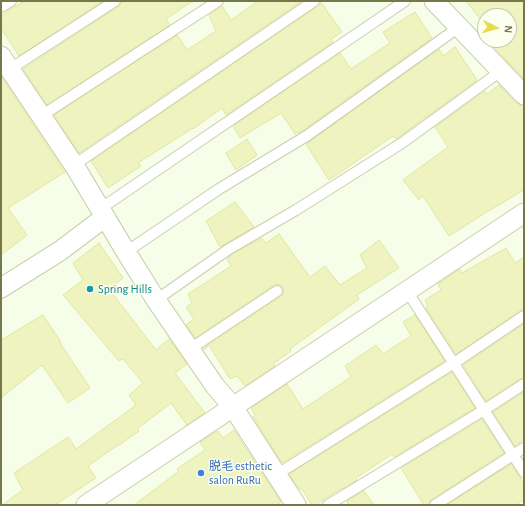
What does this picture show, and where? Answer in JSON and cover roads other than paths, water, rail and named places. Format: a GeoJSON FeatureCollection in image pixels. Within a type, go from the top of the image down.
{"type":"FeatureCollection","features":[{"type":"Feature","properties":{"kind":"street"},"geometry":{"type":"LineString","coordinates":[[434,1],[524,95]]}},
{"type":"Feature","properties":{"kind":"street"},"geometry":{"type":"LineString","coordinates":[[6,63],[74,165],[156,300],[215,386],[233,407],[296,505]]}},
{"type":"Feature","properties":{"kind":"street"},"geometry":{"type":"LineString","coordinates":[[1,288],[60,251],[103,213]]}},
{"type":"Feature","properties":{"kind":"street"},"geometry":{"type":"LineString","coordinates":[[86,505],[524,213]]}},
{"type":"Feature","properties":{"kind":"lane"},"geometry":{"type":"LineString","coordinates":[[1,7],[10,1]]}},
{"type":"Feature","properties":{"kind":"lane"},"geometry":{"type":"LineString","coordinates":[[6,63],[115,1]]}},
{"type":"Feature","properties":{"kind":"lane"},"geometry":{"type":"LineString","coordinates":[[41,116],[218,1]]}},
{"type":"Feature","properties":{"kind":"lane"},"geometry":{"type":"LineString","coordinates":[[74,165],[314,1]]}},
{"type":"Feature","properties":{"kind":"lane"},"geometry":{"type":"LineString","coordinates":[[103,213],[405,1]]}},
{"type":"Feature","properties":{"kind":"lane"},"geometry":{"type":"LineString","coordinates":[[126,252],[219,189],[308,135],[459,27]]}},
{"type":"Feature","properties":{"kind":"lane"},"geometry":{"type":"LineString","coordinates":[[156,300],[229,249],[296,210],[402,143],[501,71]]}},
{"type":"Feature","properties":{"kind":"lane"},"geometry":{"type":"LineString","coordinates":[[190,349],[277,291]]}},
{"type":"Feature","properties":{"kind":"lane"},"geometry":{"type":"LineString","coordinates":[[407,291],[524,472]]}},
{"type":"Feature","properties":{"kind":"lane"},"geometry":{"type":"LineString","coordinates":[[276,475],[454,363],[524,316]]}},
{"type":"Feature","properties":{"kind":"lane"},"geometry":{"type":"LineString","coordinates":[[328,505],[524,384]]}},
{"type":"Feature","properties":{"kind":"lane"},"geometry":{"type":"LineString","coordinates":[[435,505],[524,448]]}},
{"type":"Feature","properties":{"kind":"place","name":"Spring Hills"},"geometry":{"type":"Point","coordinates":[90,289]}},
{"type":"Feature","properties":{"kind":"place","name":"脱毛 esthetic salon RuRu"},"geometry":{"type":"Point","coordinates":[201,473]}}]}
